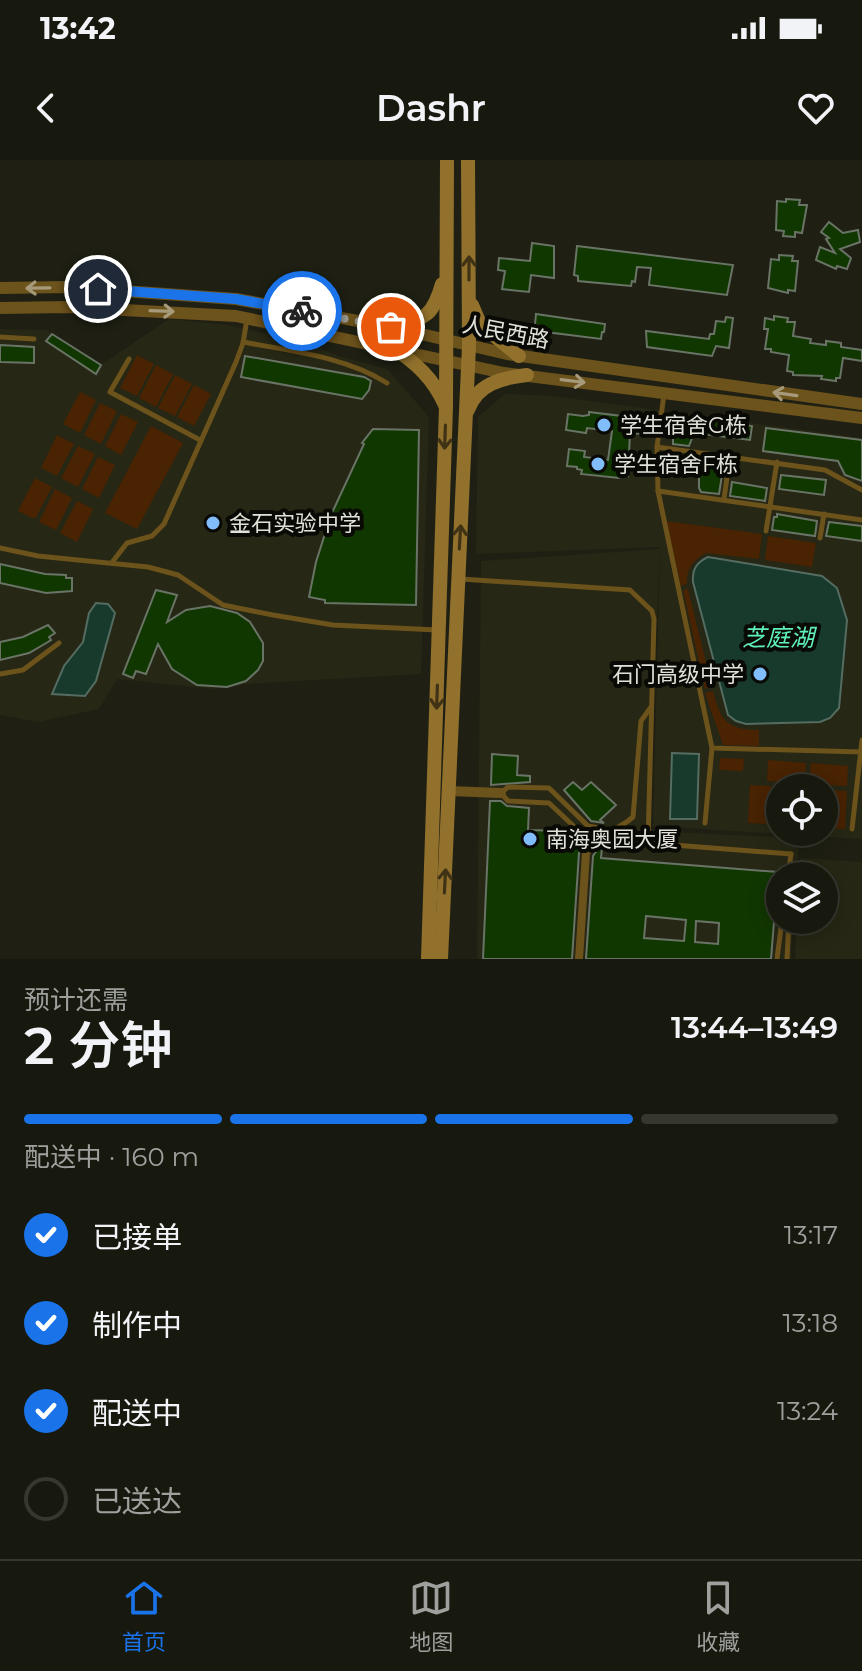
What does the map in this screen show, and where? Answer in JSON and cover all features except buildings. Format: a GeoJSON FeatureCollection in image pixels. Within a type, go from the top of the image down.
{"type":"FeatureCollection","features":[{"type":"Feature","properties":{"kind":"main road"},"geometry":{"type":"LineString","coordinates":[[428,959],[446,407],[447,160]]}},
{"type":"Feature","properties":{"kind":"main road"},"geometry":{"type":"LineString","coordinates":[[441,959],[469,365],[468,160]]}},
{"type":"Feature","properties":{"kind":"main road"},"geometry":{"type":"LineString","coordinates":[[391,327],[430,313],[436,306],[447,264]]}},
{"type":"Feature","properties":{"kind":"main road"},"geometry":{"type":"LineString","coordinates":[[469,296],[480,324],[519,356]]}},
{"type":"Feature","properties":{"kind":"main road"},"geometry":{"type":"LineString","coordinates":[[392,347],[418,364],[437,388],[446,407]]}},
{"type":"Feature","properties":{"kind":"main road"},"geometry":{"type":"LineString","coordinates":[[466,414],[472,399],[486,386],[510,377],[527,375]]}},
{"type":"Feature","properties":{"kind":"street","name":"人民西路"},"geometry":{"type":"LineString","coordinates":[[0,288],[67,287],[236,299],[391,327],[519,356],[862,404]]}},
{"type":"Feature","properties":{"kind":"street"},"geometry":{"type":"LineString","coordinates":[[0,308],[132,309],[248,318],[527,375],[862,418]]}},
{"type":"Feature","properties":{"kind":"street"},"geometry":{"type":"LineString","coordinates":[[449,791],[501,793]]}},
{"type":"Feature","properties":{"kind":"street"},"geometry":{"type":"LineString","coordinates":[[579,959],[586,853],[596,840],[648,843]]}},
{"type":"Feature","properties":{"kind":"lane"},"geometry":{"type":"LineString","coordinates":[[113,561],[127,543],[152,536],[164,524],[243,342],[248,318]]}},
{"type":"Feature","properties":{"kind":"lane"},"geometry":{"type":"LineString","coordinates":[[0,337],[34,339]]}},
{"type":"Feature","properties":{"kind":"lane"},"geometry":{"type":"LineString","coordinates":[[243,342],[311,355],[374,375],[387,383]]}},
{"type":"Feature","properties":{"kind":"lane"},"geometry":{"type":"LineString","coordinates":[[129,359],[110,392],[200,440]]}},
{"type":"Feature","properties":{"kind":"lane"},"geometry":{"type":"LineString","coordinates":[[664,392],[657,447],[658,491],[712,748],[705,823]]}},
{"type":"Feature","properties":{"kind":"lane"},"geometry":{"type":"LineString","coordinates":[[657,447],[825,470],[862,490]]}},
{"type":"Feature","properties":{"kind":"lane"},"geometry":{"type":"LineString","coordinates":[[724,499],[730,456]]}},
{"type":"Feature","properties":{"kind":"lane"},"geometry":{"type":"LineString","coordinates":[[766,531],[777,462]]}},
{"type":"Feature","properties":{"kind":"lane"},"geometry":{"type":"LineString","coordinates":[[658,491],[862,520]]}},
{"type":"Feature","properties":{"kind":"lane"},"geometry":{"type":"LineString","coordinates":[[820,538],[824,514]]}},
{"type":"Feature","properties":{"kind":"lane"},"geometry":{"type":"LineString","coordinates":[[0,548],[38,556],[113,561],[148,567],[178,575],[223,605],[333,625],[439,630]]}},
{"type":"Feature","properties":{"kind":"lane"},"geometry":{"type":"LineString","coordinates":[[458,579],[630,590],[652,611],[654,619],[648,843],[791,854],[790,862]]}},
{"type":"Feature","properties":{"kind":"lane"},"geometry":{"type":"LineString","coordinates":[[0,674],[23,670],[59,643]]}},
{"type":"Feature","properties":{"kind":"lane"},"geometry":{"type":"LineString","coordinates":[[610,830],[588,826],[549,788],[508,787],[501,793],[508,801],[549,803],[582,834],[598,835],[623,826],[633,817],[641,721],[652,707]]}},
{"type":"Feature","properties":{"kind":"lane"},"geometry":{"type":"LineString","coordinates":[[852,829],[862,740]]}},
{"type":"Feature","properties":{"kind":"lane"},"geometry":{"type":"LineString","coordinates":[[712,748],[861,752]]}},
{"type":"Feature","properties":{"kind":"lane"},"geometry":{"type":"LineString","coordinates":[[777,959],[780,934]]}},
{"type":"Feature","properties":{"kind":"lane"},"geometry":{"type":"LineString","coordinates":[[787,959],[788,934]]}},
{"type":"Feature","properties":{"kind":"shaded area","name":"金石实验中学"},"geometry":{"type":"Polygon","coordinates":[[[169,319],[228,325],[309,344],[338,356],[387,369],[429,417],[421,674],[247,684],[215,689],[117,679],[99,709],[38,722],[0,715],[0,329],[46,330],[101,365],[169,319]]]}},
{"type":"Feature","properties":{"kind":"shaded area"},"geometry":{"type":"Polygon","coordinates":[[[137,355],[154,364],[137,396],[120,388],[137,355]]]}},
{"type":"Feature","properties":{"kind":"shaded area"},"geometry":{"type":"Polygon","coordinates":[[[156,365],[173,374],[156,407],[139,398],[156,365]]]}},
{"type":"Feature","properties":{"kind":"shaded area"},"geometry":{"type":"Polygon","coordinates":[[[175,375],[192,384],[175,416],[158,408],[175,375]]]}},
{"type":"Feature","properties":{"kind":"shaded area"},"geometry":{"type":"Polygon","coordinates":[[[194,385],[211,394],[194,426],[177,417],[194,385]]]}},
{"type":"Feature","properties":{"kind":"shaded area"},"geometry":{"type":"Polygon","coordinates":[[[80,392],[96,400],[80,433],[63,424],[80,392]]]}},
{"type":"Feature","properties":{"kind":"shaded area","name":"石门高级中学"},"geometry":{"type":"Polygon","coordinates":[[[505,394],[554,396],[862,438],[862,839],[838,838],[838,774],[766,774],[766,833],[653,826],[660,547],[476,554],[478,417],[505,394]]]}},
{"type":"Feature","properties":{"kind":"shaded area"},"geometry":{"type":"Polygon","coordinates":[[[100,403],[117,411],[101,444],[84,435],[100,403]]]}},
{"type":"Feature","properties":{"kind":"shaded area"},"geometry":{"type":"Polygon","coordinates":[[[121,414],[138,422],[121,455],[105,446],[121,414]]]}},
{"type":"Feature","properties":{"kind":"shaded area"},"geometry":{"type":"Polygon","coordinates":[[[151,426],[183,443],[137,529],[105,513],[151,426]]]}},
{"type":"Feature","properties":{"kind":"shaded area"},"geometry":{"type":"Polygon","coordinates":[[[57,435],[74,444],[57,476],[41,468],[57,435]]]}},
{"type":"Feature","properties":{"kind":"shaded area"},"geometry":{"type":"Polygon","coordinates":[[[78,446],[95,454],[78,487],[61,478],[78,446]]]}},
{"type":"Feature","properties":{"kind":"shaded area"},"geometry":{"type":"Polygon","coordinates":[[[98,457],[115,465],[99,498],[82,489],[98,457]]]}},
{"type":"Feature","properties":{"kind":"shaded area"},"geometry":{"type":"Polygon","coordinates":[[[35,478],[52,487],[35,519],[18,511],[35,478]]]}},
{"type":"Feature","properties":{"kind":"shaded area"},"geometry":{"type":"Polygon","coordinates":[[[55,489],[72,498],[56,530],[39,522],[55,489]]]}},
{"type":"Feature","properties":{"kind":"shaded area"},"geometry":{"type":"Polygon","coordinates":[[[77,501],[93,509],[77,542],[60,533],[77,501]]]}},
{"type":"Feature","properties":{"kind":"shaded area"},"geometry":{"type":"Polygon","coordinates":[[[666,521],[762,534],[759,559],[706,553],[691,566],[687,584],[681,586],[666,521]]]}},
{"type":"Feature","properties":{"kind":"shaded area"},"geometry":{"type":"Polygon","coordinates":[[[768,536],[816,543],[812,567],[765,560],[768,536]]]}},
{"type":"Feature","properties":{"kind":"shaded area"},"geometry":{"type":"Polygon","coordinates":[[[660,549],[648,831],[766,836],[766,846],[798,846],[797,862],[766,862],[766,934],[792,934],[791,959],[477,959],[481,561],[660,549]]]}},
{"type":"Feature","properties":{"kind":"shaded area"},"geometry":{"type":"Polygon","coordinates":[[[688,589],[712,687],[705,689],[683,590],[688,589]]]}},
{"type":"Feature","properties":{"kind":"shaded area"},"geometry":{"type":"Polygon","coordinates":[[[713,691],[722,716],[727,721],[739,728],[759,730],[759,746],[723,745],[705,693],[713,691]]]}},
{"type":"Feature","properties":{"kind":"shaded area"},"geometry":{"type":"Polygon","coordinates":[[[720,758],[744,759],[743,771],[719,770],[720,758]]]}},
{"type":"Feature","properties":{"kind":"shaded area"},"geometry":{"type":"Polygon","coordinates":[[[768,760],[806,763],[805,774],[767,774],[768,760]]]}},
{"type":"Feature","properties":{"kind":"shaded area"},"geometry":{"type":"Polygon","coordinates":[[[811,763],[848,766],[847,786],[838,786],[838,774],[810,774],[811,763]]]}},
{"type":"Feature","properties":{"kind":"shaded area"},"geometry":{"type":"Polygon","coordinates":[[[750,785],[766,786],[766,824],[748,823],[750,785]]]}},
{"type":"Feature","properties":{"kind":"shaded area"},"geometry":{"type":"Polygon","coordinates":[[[838,791],[847,791],[845,829],[838,829],[838,791]]]}},
{"type":"Feature","properties":{"kind":"shaded area"},"geometry":{"type":"Polygon","coordinates":[[[800,858],[862,862],[862,959],[795,959],[796,934],[838,934],[838,862],[800,862],[800,858]]]}},
{"type":"Feature","properties":{"kind":"water","name":"芝庭湖"},"geometry":{"type":"Polygon","coordinates":[[[708,557],[822,576],[837,588],[847,620],[839,708],[830,718],[820,722],[746,724],[728,715],[693,582],[696,566],[708,557]]]}},
{"type":"Feature","properties":{"kind":"water"},"geometry":{"type":"Polygon","coordinates":[[[96,603],[108,604],[115,613],[96,681],[85,696],[52,694],[64,666],[83,642],[89,613],[96,603]]]}},
{"type":"Feature","properties":{"kind":"water"},"geometry":{"type":"Polygon","coordinates":[[[672,753],[699,754],[697,819],[670,819],[672,753]]]}},
{"type":"Feature","properties":{"kind":"way so far"},"geometry":{"type":"LineString","coordinates":[[302,311],[391,327]]}},
{"type":"Feature","properties":{"kind":"place","name":"学生宿舍G栋"},"geometry":{"type":"Point","coordinates":[604,425]}},
{"type":"Feature","properties":{"kind":"place","name":"学生宿舍F栋"},"geometry":{"type":"Point","coordinates":[598,464]}},
{"type":"Feature","properties":{"kind":"place","name":"金石实验中学"},"geometry":{"type":"Point","coordinates":[213,523]}},
{"type":"Feature","properties":{"kind":"place","name":"石门高级中学"},"geometry":{"type":"Point","coordinates":[760,674]}},
{"type":"Feature","properties":{"kind":"place","name":"南海奥园大厦"},"geometry":{"type":"Point","coordinates":[530,839]}},
{"type":"Feature","properties":{"kind":"route"},"geometry":{"type":"LineString","coordinates":[[98,289],[236,299],[302,311]]}}]}
